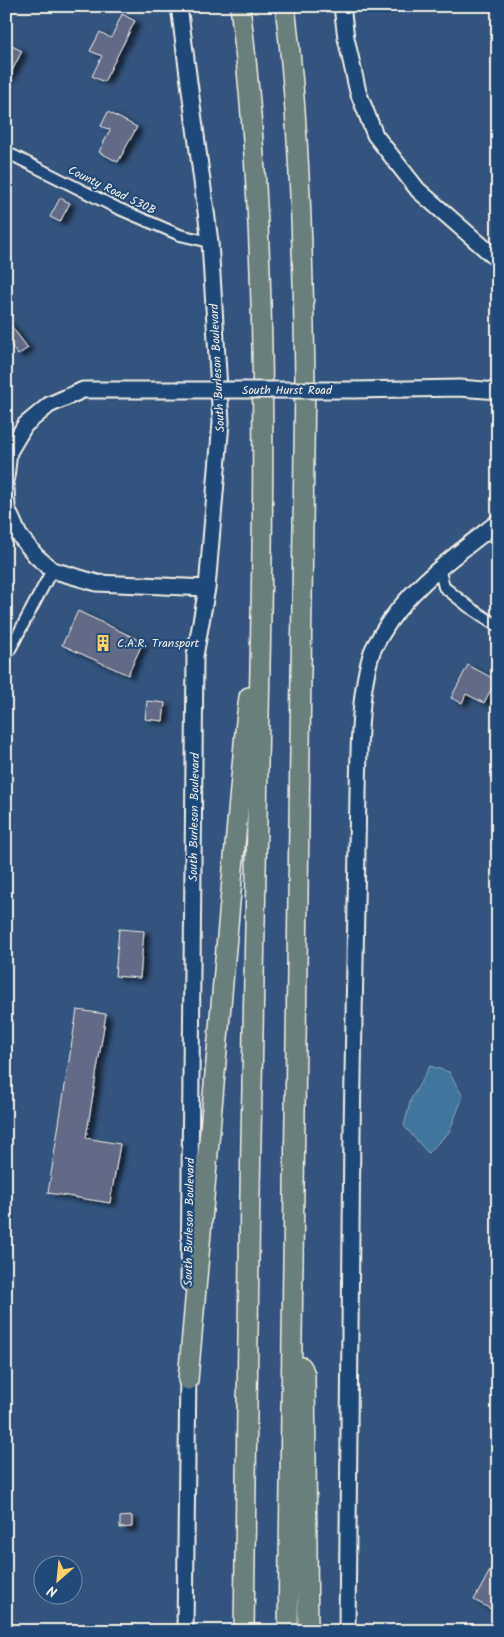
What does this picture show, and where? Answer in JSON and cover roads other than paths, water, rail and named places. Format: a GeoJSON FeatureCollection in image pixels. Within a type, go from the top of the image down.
{"type":"FeatureCollection","features":[{"type":"Feature","properties":{"kind":"highway"},"geometry":{"type":"LineString","coordinates":[[240,6],[248,70],[257,203],[262,329],[261,624],[244,1631]]}},
{"type":"Feature","properties":{"kind":"highway"},"geometry":{"type":"LineString","coordinates":[[284,6],[298,149],[305,379],[288,1631]]}},
{"type":"Feature","properties":{"kind":"highway"},"geometry":{"type":"LineString","coordinates":[[188,1380],[246,721],[261,624]]}},
{"type":"Feature","properties":{"kind":"highway"},"geometry":{"type":"LineString","coordinates":[[293,1332],[304,1375],[308,1631]]}},
{"type":"Feature","properties":{"kind":"main road","name":"South Burleson Boulevard"},"geometry":{"type":"LineString","coordinates":[[180,6],[210,242],[221,422],[206,588],[195,656],[185,1631]]}},
{"type":"Feature","properties":{"kind":"main road"},"geometry":{"type":"LineString","coordinates":[[342,6],[346,38],[358,92],[375,136],[418,190],[498,260]]}},
{"type":"Feature","properties":{"kind":"main road","name":"South Hurst Road"},"geometry":{"type":"LineString","coordinates":[[6,478],[9,452],[25,425],[49,405],[83,390],[459,388],[498,391]]}},
{"type":"Feature","properties":{"kind":"main road"},"geometry":{"type":"LineString","coordinates":[[6,488],[7,508],[19,535],[36,556],[52,570],[97,583],[206,588]]}},
{"type":"Feature","properties":{"kind":"main road"},"geometry":{"type":"LineString","coordinates":[[347,1631],[359,747],[364,687],[372,651],[391,617],[439,568],[498,522]]}},
{"type":"Feature","properties":{"kind":"street","name":"County Road 530B"},"geometry":{"type":"LineString","coordinates":[[6,152],[126,212],[180,235],[210,242]]}},
{"type":"Feature","properties":{"kind":"street"},"geometry":{"type":"LineString","coordinates":[[439,568],[444,588],[498,626]]}},
{"type":"Feature","properties":{"kind":"street"},"geometry":{"type":"LineString","coordinates":[[6,657],[52,570]]}},
{"type":"Feature","properties":{"kind":"water"},"geometry":{"type":"Polygon","coordinates":[[[430,1066],[449,1072],[463,1097],[449,1132],[428,1153],[404,1126],[411,1099],[430,1066]]]}},
{"type":"Feature","properties":{"kind":"place","name":"C.A.R. Transport"},"geometry":{"type":"Point","coordinates":[103,643]}}]}
